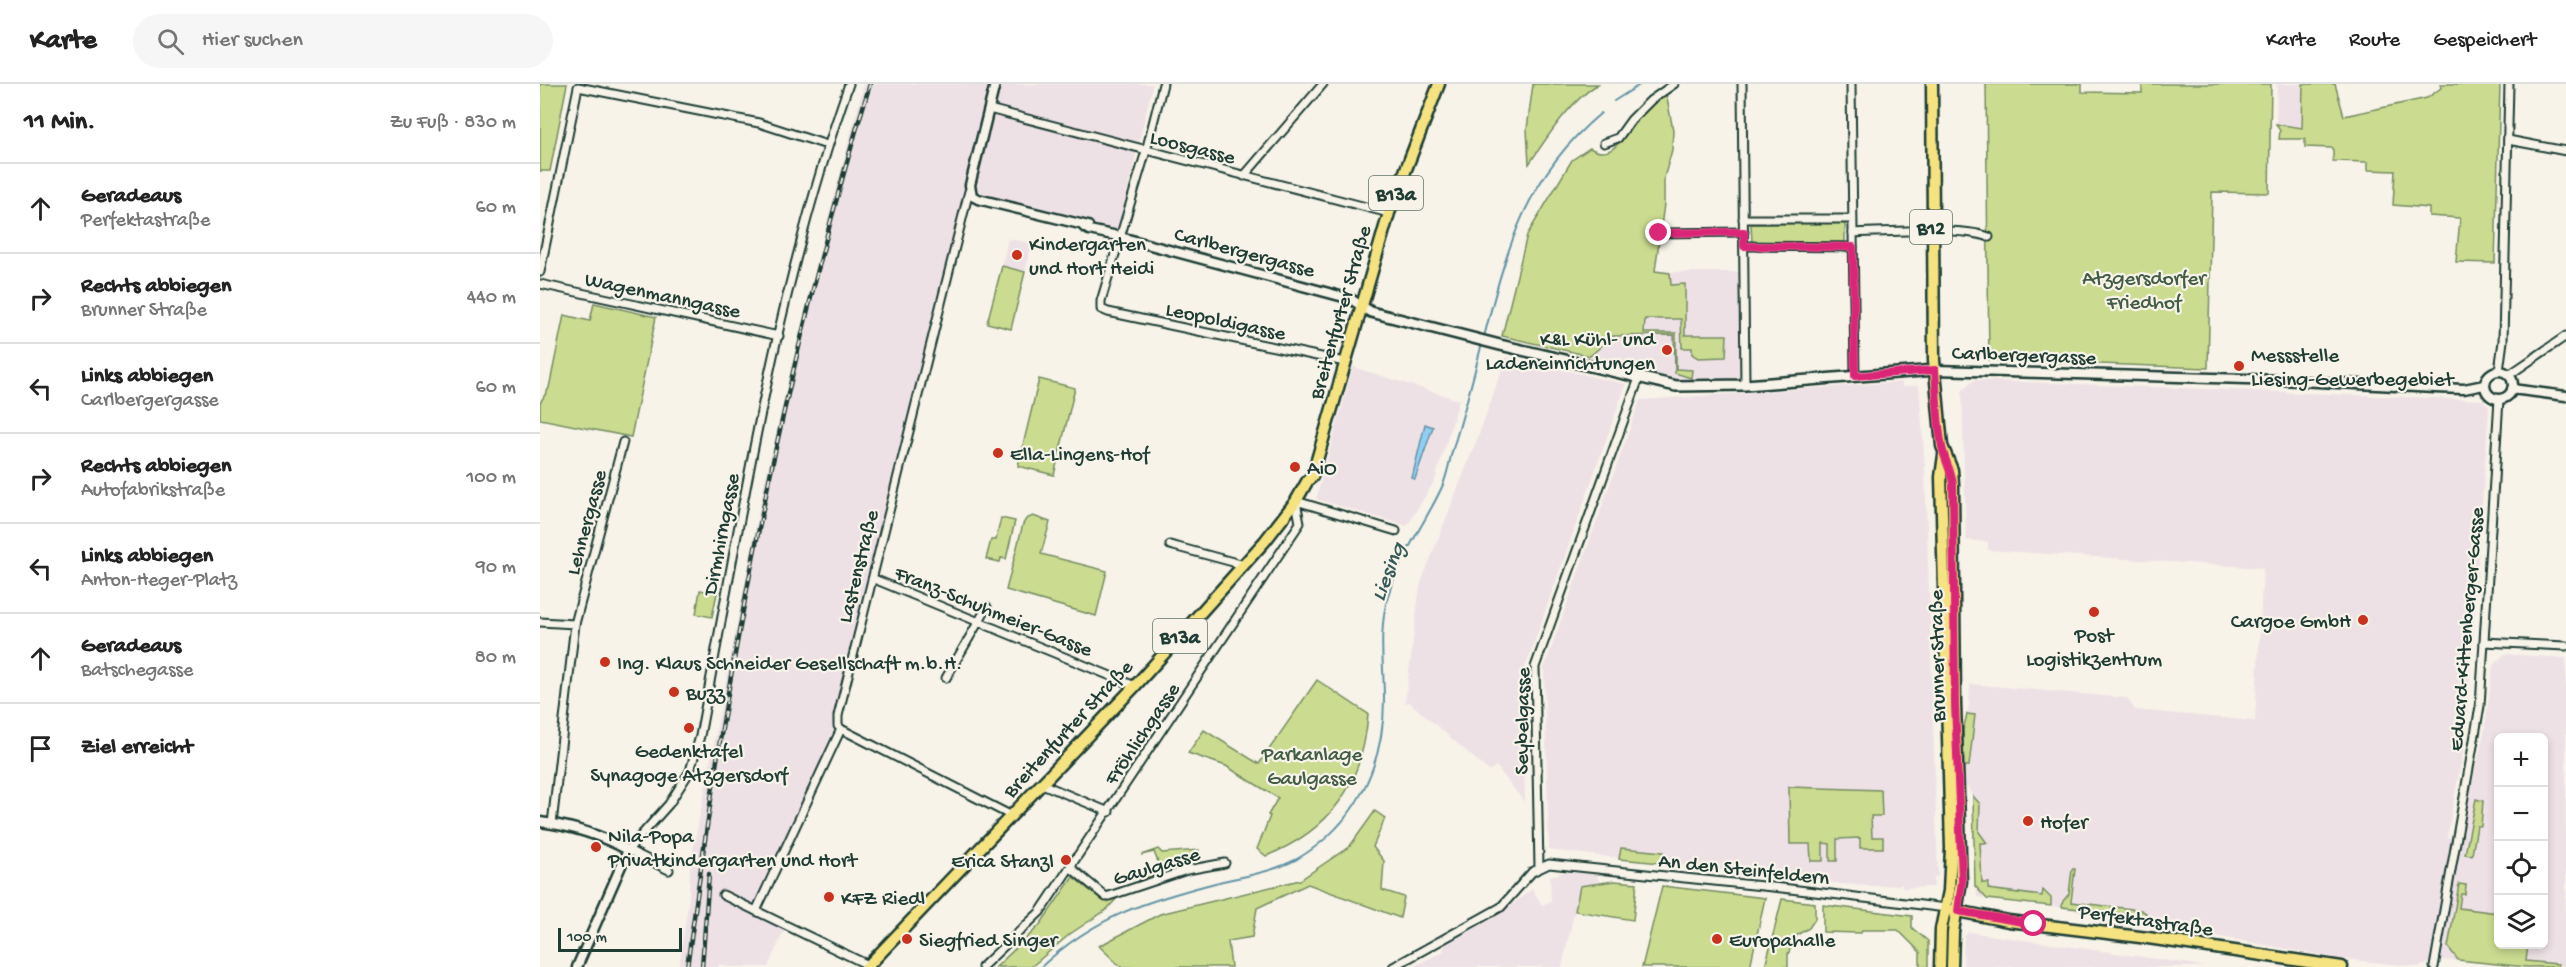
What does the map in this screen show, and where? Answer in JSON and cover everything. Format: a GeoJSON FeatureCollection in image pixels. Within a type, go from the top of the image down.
{"type":"FeatureCollection","features":[{"type":"Feature","properties":{"kind":"main road","name":"Breitenfurter Straße"},"geometry":{"type":"LineString","coordinates":[[869,967],[1134,686],[1244,565],[1296,501],[1308,480],[1306,475],[1314,453],[1318,450],[1389,213],[1439,84]]}},
{"type":"Feature","properties":{"kind":"main road","name":"Brunner Straße"},"geometry":{"type":"LineString","coordinates":[[1932,84],[1931,231],[1935,370],[1944,454],[1941,477],[1951,848],[1949,891],[1941,929],[1940,967]]}},
{"type":"Feature","properties":{"kind":"main road","name":"Carlbergergasse"},"geometry":{"type":"LineString","coordinates":[[1361,306],[1371,312],[1468,337],[1676,386],[1745,385],[1935,370]]}},
{"type":"Feature","properties":{"kind":"main road","name":"Brunner Straße"},"geometry":{"type":"LineString","coordinates":[[1944,454],[1952,470],[1953,484],[1955,704],[1962,881],[1953,932],[1952,967]]}},
{"type":"Feature","properties":{"kind":"main road","name":"Perfektastraße"},"geometry":{"type":"LineString","coordinates":[[1946,908],[2008,921],[2148,938],[2342,967]]}},
{"type":"Feature","properties":{"kind":"street","name":"Dirmhirngasse"},"geometry":{"type":"LineString","coordinates":[[577,967],[628,850],[669,804],[690,771],[700,736],[750,472],[803,228],[827,145],[849,84]]}},
{"type":"Feature","properties":{"kind":"street","name":"Lastenstraße"},"geometry":{"type":"LineString","coordinates":[[756,911],[841,729],[838,726],[838,716],[963,216],[969,204],[969,191],[995,84]]}},
{"type":"Feature","properties":{"kind":"street"},"geometry":{"type":"LineString","coordinates":[[1117,236],[1146,151],[1162,84]]}},
{"type":"Feature","properties":{"kind":"street"},"geometry":{"type":"LineString","coordinates":[[1244,176],[1323,84]]}},
{"type":"Feature","properties":{"kind":"street"},"geometry":{"type":"LineString","coordinates":[[1605,143],[1618,138],[1631,120],[1651,100],[1674,84]]}},
{"type":"Feature","properties":{"kind":"street"},"geometry":{"type":"LineString","coordinates":[[1742,84],[1745,385]]}},
{"type":"Feature","properties":{"kind":"street"},"geometry":{"type":"LineString","coordinates":[[1851,84],[1855,376]]}},
{"type":"Feature","properties":{"kind":"street"},"geometry":{"type":"LineString","coordinates":[[2499,371],[2503,341],[2509,84]]}},
{"type":"Feature","properties":{"kind":"street"},"geometry":{"type":"LineString","coordinates":[[540,272],[578,87],[759,123],[827,145]]}},
{"type":"Feature","properties":{"kind":"street","name":"Loosgasse"},"geometry":{"type":"LineString","coordinates":[[989,109],[1389,213]]}},
{"type":"Feature","properties":{"kind":"street"},"geometry":{"type":"LineString","coordinates":[[2508,140],[2566,151]]}},
{"type":"Feature","properties":{"kind":"street","name":"Carlbergergasse"},"geometry":{"type":"LineString","coordinates":[[969,191],[976,198],[1109,236],[1117,236],[1351,299],[1361,306]]}},
{"type":"Feature","properties":{"kind":"street"},"geometry":{"type":"LineString","coordinates":[[1743,219],[1852,219]]}},
{"type":"Feature","properties":{"kind":"street"},"geometry":{"type":"LineString","coordinates":[[1853,232],[1931,231],[1980,234],[1989,237]]}},
{"type":"Feature","properties":{"kind":"street"},"geometry":{"type":"LineString","coordinates":[[1659,233],[1744,232]]}},
{"type":"Feature","properties":{"kind":"street","name":"Leopoldigasse"},"geometry":{"type":"LineString","coordinates":[[1117,236],[1113,264],[1101,301],[1101,309],[1345,362]]}},
{"type":"Feature","properties":{"kind":"street"},"geometry":{"type":"LineString","coordinates":[[1744,246],[1853,247]]}},
{"type":"Feature","properties":{"kind":"street","name":"Wagenmanngasse"},"geometry":{"type":"LineString","coordinates":[[540,284],[779,336]]}},
{"type":"Feature","properties":{"kind":"street"},"geometry":{"type":"LineString","coordinates":[[2509,375],[2566,336]]}},
{"type":"Feature","properties":{"kind":"street","name":"Carlbergergasse"},"geometry":{"type":"LineString","coordinates":[[1935,370],[2271,380],[2464,389],[2484,385]]}},
{"type":"Feature","properties":{"kind":"street"},"geometry":{"type":"LineString","coordinates":[[2499,371],[2509,375],[2512,389],[2507,396],[2499,399],[2487,394],[2484,385],[2489,375],[2499,371]]}},
{"type":"Feature","properties":{"kind":"street","name":"Seybelgasse"},"geometry":{"type":"LineString","coordinates":[[1539,867],[1535,667],[1640,378]]}},
{"type":"Feature","properties":{"kind":"street"},"geometry":{"type":"LineString","coordinates":[[2512,389],[2566,396]]}},
{"type":"Feature","properties":{"kind":"street","name":"Eduard-Kittenberger-Gasse"},"geometry":{"type":"LineString","coordinates":[[2434,967],[2476,736],[2499,399]]}},
{"type":"Feature","properties":{"kind":"street","name":"Lehnergasse"},"geometry":{"type":"LineString","coordinates":[[552,824],[576,624],[623,442]]}},
{"type":"Feature","properties":{"kind":"street"},"geometry":{"type":"LineString","coordinates":[[1296,501],[1396,531]]}},
{"type":"Feature","properties":{"kind":"street","name":"Fröhlichgasse"},"geometry":{"type":"LineString","coordinates":[[982,967],[1040,912],[1109,812],[1300,523],[1296,501]]}},
{"type":"Feature","properties":{"kind":"street"},"geometry":{"type":"LineString","coordinates":[[1170,545],[1244,565]]}},
{"type":"Feature","properties":{"kind":"street","name":"Franz-Schuhmeier-Gasse"},"geometry":{"type":"LineString","coordinates":[[874,579],[1134,686]]}},
{"type":"Feature","properties":{"kind":"street"},"geometry":{"type":"LineString","coordinates":[[946,678],[987,607]]}},
{"type":"Feature","properties":{"kind":"street"},"geometry":{"type":"LineString","coordinates":[[540,622],[576,624]]}},
{"type":"Feature","properties":{"kind":"street"},"geometry":{"type":"LineString","coordinates":[[2484,642],[2566,646]]}},
{"type":"Feature","properties":{"kind":"street"},"geometry":{"type":"LineString","coordinates":[[841,729],[1012,816]]}},
{"type":"Feature","properties":{"kind":"street"},"geometry":{"type":"LineString","coordinates":[[1042,784],[1109,812]]}},
{"type":"Feature","properties":{"kind":"street"},"geometry":{"type":"LineString","coordinates":[[540,822],[599,835],[669,870]]}},
{"type":"Feature","properties":{"kind":"street","name":"Gaulgasse"},"geometry":{"type":"LineString","coordinates":[[1071,867],[1106,897],[1165,877],[1225,863]]}},
{"type":"Feature","properties":{"kind":"street","name":"An den Steinfeldern"},"geometry":{"type":"LineString","coordinates":[[1539,867],[1549,864],[1782,888],[1946,908]]}},
{"type":"Feature","properties":{"kind":"street"},"geometry":{"type":"LineString","coordinates":[[1393,967],[1501,907],[1539,867]]}},
{"type":"Feature","properties":{"kind":"street"},"geometry":{"type":"LineString","coordinates":[[723,896],[869,967]]}},
{"type":"Feature","properties":{"kind":"shaded area"},"geometry":{"type":"Polygon","coordinates":[[[864,84],[1153,84],[1116,238],[1015,209],[968,201],[838,716],[839,731],[756,911],[790,928],[783,933],[768,967],[728,967],[720,964],[718,967],[679,967],[689,897],[690,866],[764,485],[822,242],[864,84]]]}},
{"type":"Feature","properties":{"kind":"shaded area"},"geometry":{"type":"Polygon","coordinates":[[[2277,84],[2335,84],[2350,136],[2276,124],[2277,84]]]}},
{"type":"Feature","properties":{"kind":"shaded area","name":"Kindergarten und Hort Heidi"},"geometry":{"type":"Polygon","coordinates":[[[1008,239],[1032,243],[1025,272],[1002,266],[1008,239]]]}},
{"type":"Feature","properties":{"kind":"shaded area"},"geometry":{"type":"Polygon","coordinates":[[[1655,272],[1738,272],[1744,278],[1745,385],[1699,386],[1607,370],[1590,356],[1613,336],[1655,272]]]}},
{"type":"Feature","properties":{"kind":"shaded area"},"geometry":{"type":"Polygon","coordinates":[[[1506,357],[1626,384],[1518,688],[1523,689],[1525,803],[1496,766],[1489,771],[1409,702],[1405,703],[1420,585],[1481,429],[1506,357]]]}},
{"type":"Feature","properties":{"kind":"shaded area"},"geometry":{"type":"Polygon","coordinates":[[[1353,367],[1459,400],[1435,480],[1407,526],[1316,499],[1353,367]]]}},
{"type":"Feature","properties":{"kind":"shaded area"},"geometry":{"type":"Polygon","coordinates":[[[1974,380],[2483,400],[2489,407],[2465,742],[2447,837],[2459,840],[2485,728],[2493,665],[2505,654],[2566,658],[2566,967],[2440,960],[2418,967],[2336,958],[2051,906],[1977,897],[1973,796],[1965,784],[1962,732],[1969,705],[1970,684],[2127,698],[2135,710],[2255,721],[2263,568],[1988,550],[1988,542],[1966,540],[1962,391],[1974,380]]]}},
{"type":"Feature","properties":{"kind":"shaded area"},"geometry":{"type":"Polygon","coordinates":[[[1902,382],[1902,387],[1919,385],[1925,467],[1938,876],[1934,877],[1934,887],[1902,888],[1902,885],[1842,884],[1549,850],[1544,668],[1640,400],[1902,382]]]}},
{"type":"Feature","properties":{"kind":"shaded area"},"geometry":{"type":"Polygon","coordinates":[[[1565,872],[1597,874],[1599,882],[1580,886],[1562,967],[1412,967],[1443,952],[1445,943],[1497,916],[1532,889],[1542,905],[1551,901],[1550,876],[1565,872]]]}},
{"type":"Feature","properties":{"kind":"shaded area"},"geometry":{"type":"Polygon","coordinates":[[[1969,932],[2204,967],[1963,967],[1964,936],[1969,932]]]}},
{"type":"Feature","properties":{"kind":"green space"},"geometry":{"type":"Polygon","coordinates":[[[540,84],[567,84],[550,171],[540,171],[540,84]]]}},
{"type":"Feature","properties":{"kind":"green space"},"geometry":{"type":"Polygon","coordinates":[[[1533,84],[1598,84],[1568,110],[1529,164],[1527,129],[1533,84]]]}},
{"type":"Feature","properties":{"kind":"green space","name":"Atzgersdorfer Friedhof"},"geometry":{"type":"Polygon","coordinates":[[[1986,84],[2082,84],[2082,92],[2142,93],[2142,84],[2271,84],[2269,193],[2212,192],[2208,368],[1989,360],[1986,84]]]}},
{"type":"Feature","properties":{"kind":"green space"},"geometry":{"type":"Polygon","coordinates":[[[2303,84],[2335,84],[2344,116],[2427,98],[2441,88],[2440,84],[2500,84],[2495,263],[2456,262],[2460,218],[2429,216],[2429,208],[2393,205],[2395,171],[2368,170],[2368,162],[2333,161],[2333,148],[2305,147],[2305,139],[2279,139],[2280,131],[2276,124],[2302,128],[2303,84]]]}},
{"type":"Feature","properties":{"kind":"green space"},"geometry":{"type":"Polygon","coordinates":[[[1666,93],[1673,130],[1672,150],[1664,178],[1664,204],[1655,271],[1670,273],[1671,285],[1685,284],[1685,335],[1727,335],[1726,357],[1698,358],[1692,354],[1692,348],[1682,348],[1681,319],[1645,319],[1644,333],[1676,333],[1676,369],[1692,370],[1691,378],[1675,373],[1674,335],[1613,336],[1590,356],[1502,336],[1527,235],[1572,160],[1590,148],[1598,152],[1611,150],[1621,141],[1641,114],[1666,93]]]}},
{"type":"Feature","properties":{"kind":"green space"},"geometry":{"type":"Polygon","coordinates":[[[1845,223],[1845,242],[1752,242],[1751,224],[1845,223]]]}},
{"type":"Feature","properties":{"kind":"green space"},"geometry":{"type":"Polygon","coordinates":[[[1002,266],[1025,272],[1011,329],[987,323],[1002,266]]]}},
{"type":"Feature","properties":{"kind":"green space"},"geometry":{"type":"Polygon","coordinates":[[[594,303],[656,317],[631,437],[540,419],[540,403],[549,388],[564,315],[590,321],[594,303]]]}},
{"type":"Feature","properties":{"kind":"green space"},"geometry":{"type":"Polygon","coordinates":[[[1039,379],[1075,388],[1054,475],[1018,466],[1039,379]]]}},
{"type":"Feature","properties":{"kind":"green space"},"geometry":{"type":"Polygon","coordinates":[[[1033,516],[1050,522],[1041,554],[1107,571],[1096,616],[1006,590],[1023,524],[1026,519],[1033,516]]]}},
{"type":"Feature","properties":{"kind":"green space"},"geometry":{"type":"Polygon","coordinates":[[[1001,518],[1015,521],[1006,559],[1001,558],[1000,562],[986,559],[991,540],[996,540],[1001,518]]]}},
{"type":"Feature","properties":{"kind":"green space"},"geometry":{"type":"Polygon","coordinates":[[[700,590],[717,593],[712,617],[696,614],[700,590]]]}},
{"type":"Feature","properties":{"kind":"green space","name":"Parkanlage Gaulgasse"},"geometry":{"type":"Polygon","coordinates":[[[1317,680],[1368,714],[1359,762],[1340,802],[1326,818],[1309,833],[1266,856],[1257,849],[1270,816],[1268,815],[1278,798],[1226,766],[1188,753],[1204,730],[1259,764],[1317,680]]]}},
{"type":"Feature","properties":{"kind":"green space"},"geometry":{"type":"Polygon","coordinates":[[[1967,714],[1975,715],[1969,766],[1963,766],[1963,730],[1967,714]]]}},
{"type":"Feature","properties":{"kind":"green space"},"geometry":{"type":"Polygon","coordinates":[[[1789,787],[1881,790],[1882,816],[1871,816],[1872,837],[1883,837],[1883,848],[1860,848],[1860,838],[1837,839],[1837,861],[1830,861],[1830,844],[1823,843],[1823,861],[1811,861],[1810,844],[1790,844],[1789,787]]]}},
{"type":"Feature","properties":{"kind":"green space"},"geometry":{"type":"Polygon","coordinates":[[[1973,796],[1980,804],[1979,832],[1987,843],[1980,843],[1982,883],[1989,883],[1988,889],[2042,896],[2043,890],[2051,898],[2051,906],[1987,899],[1975,886],[1973,796]]]}},
{"type":"Feature","properties":{"kind":"green space"},"geometry":{"type":"Polygon","coordinates":[[[2476,799],[2483,801],[2481,826],[2477,826],[2472,855],[2465,854],[2476,799]]]}},
{"type":"Feature","properties":{"kind":"green space"},"geometry":{"type":"Polygon","coordinates":[[[1375,811],[1385,818],[1373,847],[1384,861],[1382,890],[1404,897],[1400,918],[1308,884],[1257,908],[1252,937],[1228,941],[1231,967],[1121,967],[1099,946],[1160,914],[1300,880],[1350,846],[1375,811]]]}},
{"type":"Feature","properties":{"kind":"green space"},"geometry":{"type":"Polygon","coordinates":[[[1621,848],[1663,852],[1661,863],[1619,859],[1621,848]]]}},
{"type":"Feature","properties":{"kind":"green space"},"geometry":{"type":"Polygon","coordinates":[[[1158,849],[1162,853],[1199,850],[1200,861],[1139,880],[1138,877],[1145,872],[1160,867],[1154,852],[1141,855],[1158,849]]]}},
{"type":"Feature","properties":{"kind":"green space"},"geometry":{"type":"Polygon","coordinates":[[[2072,869],[2075,869],[2071,902],[2141,910],[2146,913],[2145,916],[2062,907],[2063,901],[2069,894],[2072,869]]]}},
{"type":"Feature","properties":{"kind":"green space"},"geometry":{"type":"Polygon","coordinates":[[[1073,877],[1103,901],[1119,896],[1106,910],[1070,934],[1031,967],[996,967],[1039,926],[1073,877]]]}},
{"type":"Feature","properties":{"kind":"green space"},"geometry":{"type":"Polygon","coordinates":[[[1614,881],[1637,883],[1633,920],[1575,911],[1580,886],[1614,881]]]}},
{"type":"Feature","properties":{"kind":"green space"},"geometry":{"type":"Polygon","coordinates":[[[2459,884],[2466,885],[2465,894],[2461,894],[2459,908],[2494,912],[2494,949],[2528,949],[2526,961],[2558,964],[2558,967],[2526,967],[2458,960],[2448,947],[2459,884]]]}},
{"type":"Feature","properties":{"kind":"green space"},"geometry":{"type":"Polygon","coordinates":[[[1662,886],[1765,898],[1750,967],[1642,967],[1662,886]]]}},
{"type":"Feature","properties":{"kind":"green space"},"geometry":{"type":"Polygon","coordinates":[[[1782,899],[1815,903],[1815,919],[1809,928],[1797,935],[1788,954],[1788,967],[1765,967],[1782,899]]]}},
{"type":"Feature","properties":{"kind":"green space"},"geometry":{"type":"Polygon","coordinates":[[[1823,905],[1912,916],[1912,928],[1928,941],[1928,967],[1920,967],[1920,952],[1898,930],[1862,930],[1861,933],[1823,932],[1823,905]]]}},
{"type":"Feature","properties":{"kind":"water"},"geometry":{"type":"Polygon","coordinates":[[[1425,424],[1433,427],[1415,479],[1412,478],[1425,424]]]}},
{"type":"Feature","properties":{"kind":"waterway","name":"Liesing"},"geometry":{"type":"LineString","coordinates":[[1614,101],[1641,84]]}},
{"type":"Feature","properties":{"kind":"waterway","name":"Liesing"},"geometry":{"type":"LineString","coordinates":[[1484,337],[1511,243],[1537,188],[1554,162],[1575,137],[1601,113]]}},
{"type":"Feature","properties":{"kind":"waterway","name":"Liesing"},"geometry":{"type":"LineString","coordinates":[[1041,967],[1061,949],[1082,935],[1124,912],[1169,896],[1269,870],[1297,859],[1335,829],[1350,811],[1372,771],[1379,748],[1384,700],[1382,635],[1388,596],[1405,554],[1444,483],[1482,343]]}},
{"type":"Feature","properties":{"kind":"railway"},"geometry":{"type":"LineString","coordinates":[[687,967],[722,727],[757,539],[808,310],[870,84]]}},
{"type":"Feature","properties":{"kind":"railway"},"geometry":{"type":"LineString","coordinates":[[702,967],[709,874]]}},
{"type":"Feature","properties":{"kind":"place","name":"Kindergarten und Hort Heidi"},"geometry":{"type":"Point","coordinates":[1017,255]}},
{"type":"Feature","properties":{"kind":"place","name":"K&L Kühl- und Ladeneinrichtungen"},"geometry":{"type":"Point","coordinates":[1667,350]}},
{"type":"Feature","properties":{"kind":"place","name":"Messstelle Liesing-Gewerbegebiet"},"geometry":{"type":"Point","coordinates":[2239,366]}},
{"type":"Feature","properties":{"kind":"place","name":"Ella-Lingens-Hof"},"geometry":{"type":"Point","coordinates":[998,453]}},
{"type":"Feature","properties":{"kind":"place","name":"AiO"},"geometry":{"type":"Point","coordinates":[1295,467]}},
{"type":"Feature","properties":{"kind":"place","name":"Post Logistikzentrum"},"geometry":{"type":"Point","coordinates":[2094,612]}},
{"type":"Feature","properties":{"kind":"place","name":"Cargoe GmbH"},"geometry":{"type":"Point","coordinates":[2363,620]}},
{"type":"Feature","properties":{"kind":"place","name":"Ing. Klaus Schneider Gesellschaft m.b.H."},"geometry":{"type":"Point","coordinates":[605,662]}},
{"type":"Feature","properties":{"kind":"place","name":"Buzz"},"geometry":{"type":"Point","coordinates":[674,692]}},
{"type":"Feature","properties":{"kind":"place","name":"Gedenktafel Synagoge Atzgersdorf"},"geometry":{"type":"Point","coordinates":[689,728]}},
{"type":"Feature","properties":{"kind":"place","name":"Hofer"},"geometry":{"type":"Point","coordinates":[2028,821]}},
{"type":"Feature","properties":{"kind":"place","name":"Nila-Popa Privatkindergarten und Hort"},"geometry":{"type":"Point","coordinates":[596,847]}},
{"type":"Feature","properties":{"kind":"place","name":"Erica Stanzl"},"geometry":{"type":"Point","coordinates":[1066,860]}},
{"type":"Feature","properties":{"kind":"place","name":"KFZ Riedl"},"geometry":{"type":"Point","coordinates":[829,897]}},
{"type":"Feature","properties":{"kind":"place","name":"Siegfried Singer"},"geometry":{"type":"Point","coordinates":[907,939]}},
{"type":"Feature","properties":{"kind":"place","name":"Europahalle"},"geometry":{"type":"Point","coordinates":[1717,939]}},
{"type":"Feature","properties":{"kind":"route"},"geometry":{"type":"LineString","coordinates":[[1659,233],[1744,232],[1744,246],[1853,247],[1855,376],[1935,370],[1940,436],[1944,454],[1952,470],[1953,484],[1955,704],[1962,881],[1958,911],[1990,919],[2034,924]]}}]}
